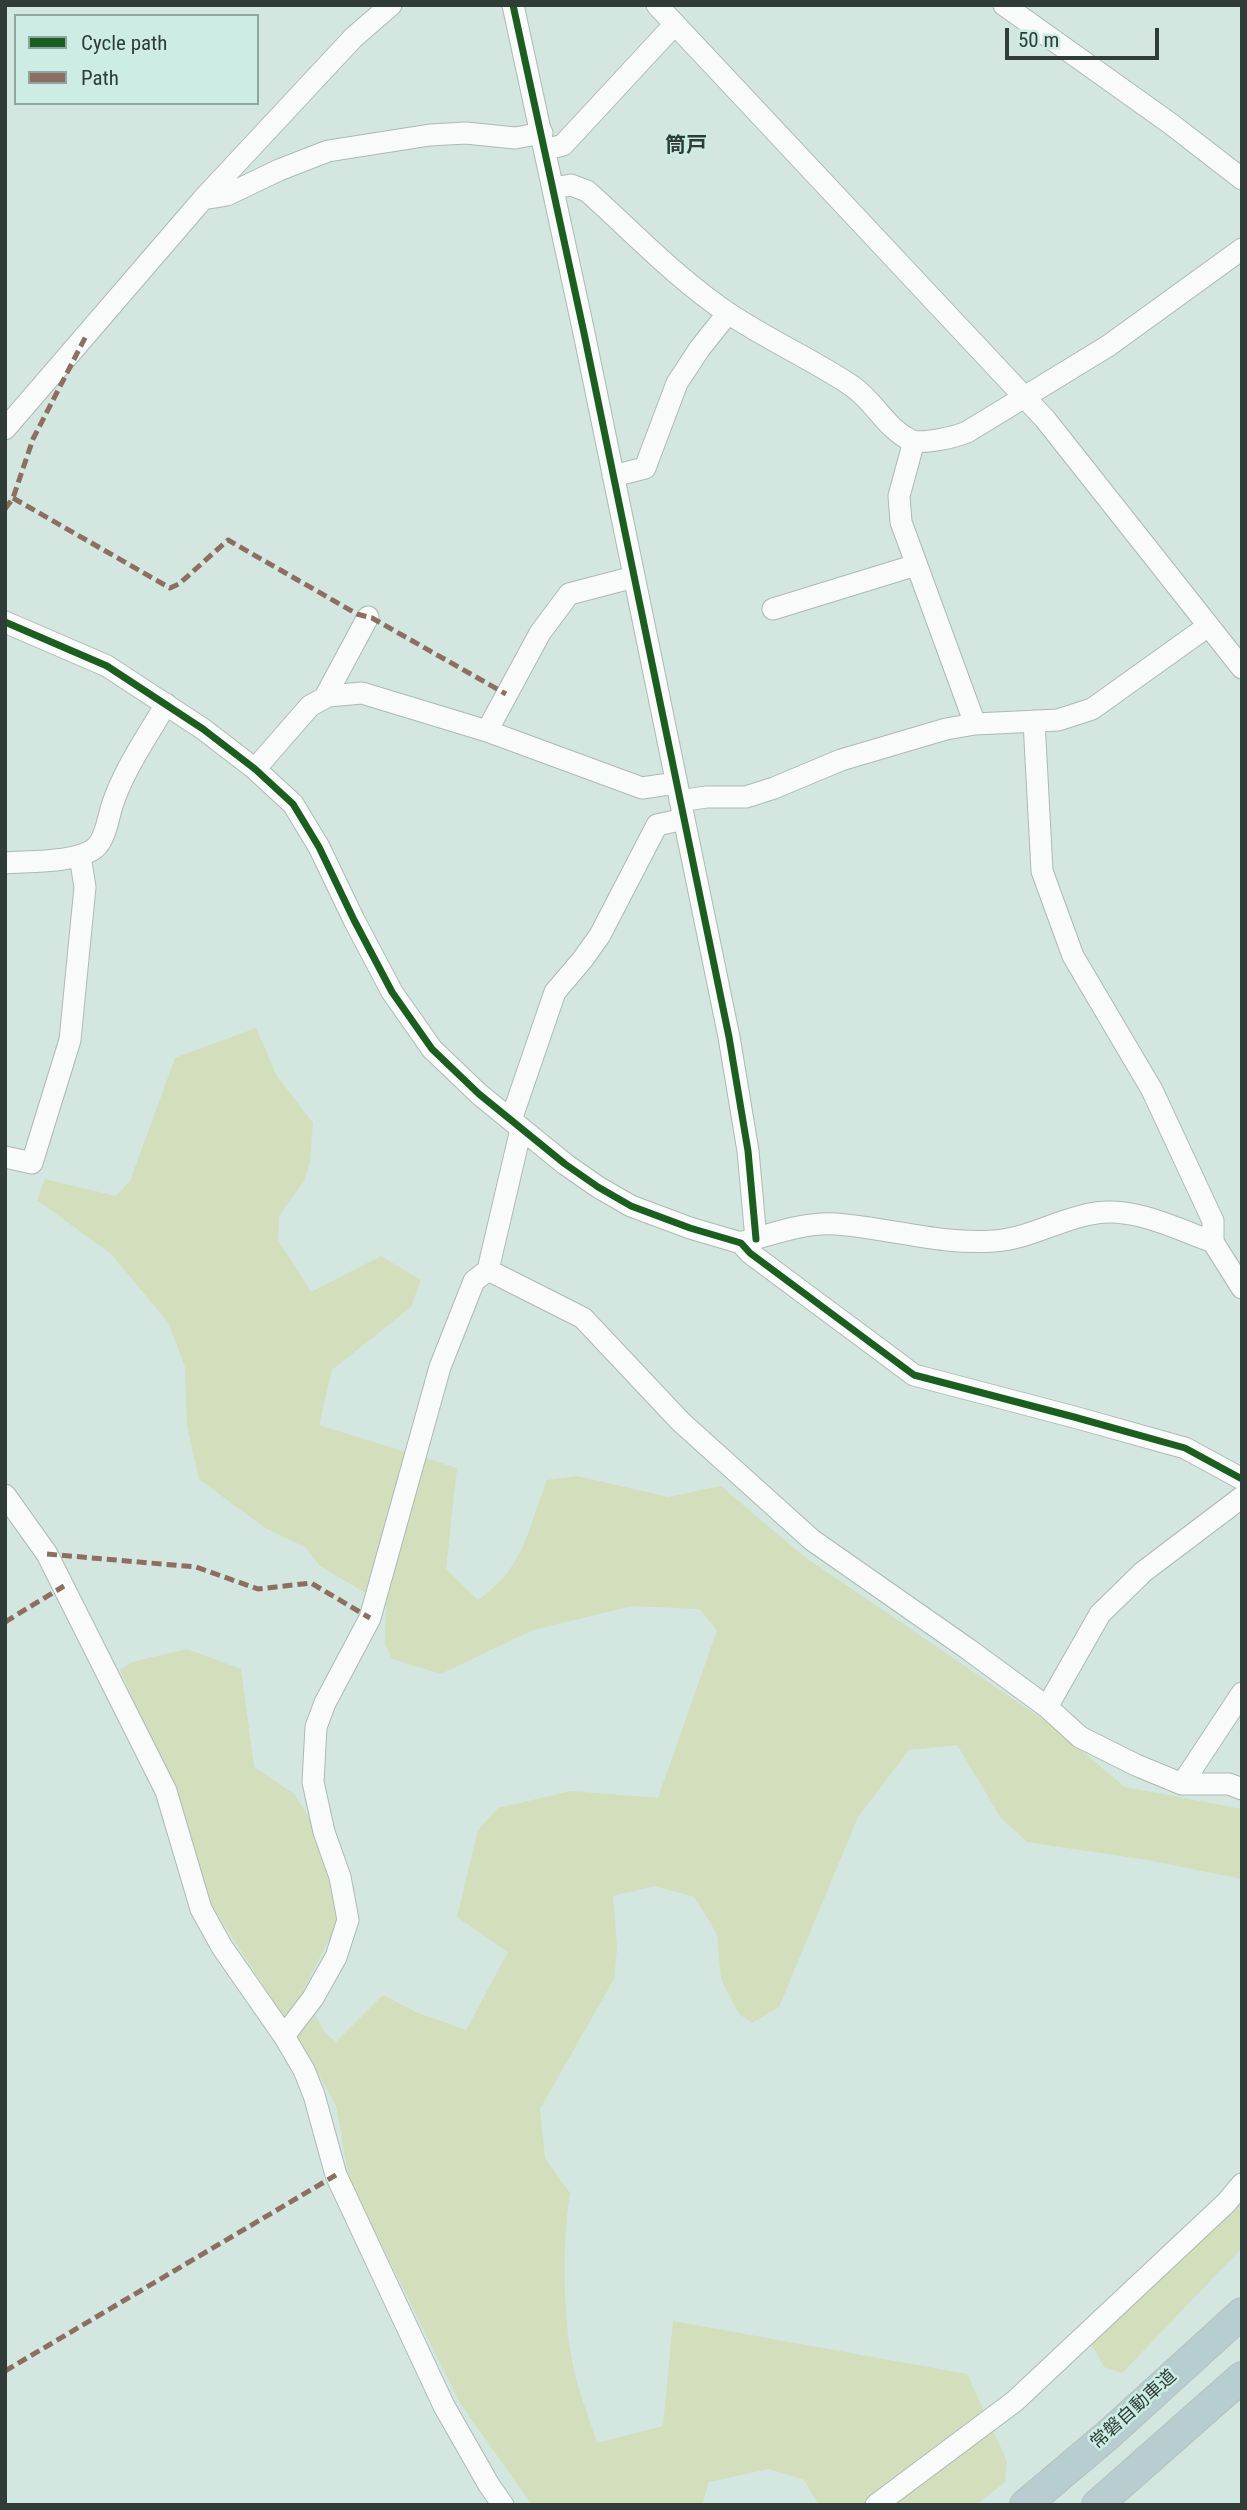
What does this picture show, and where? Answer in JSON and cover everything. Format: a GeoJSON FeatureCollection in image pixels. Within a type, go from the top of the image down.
{"type":"FeatureCollection","features":[{"type":"Feature","properties":{"kind":"highway","name":"常磐自動車道"},"geometry":{"type":"LineString","coordinates":[[1025,2505],[1109,2434],[1242,2313]]}},
{"type":"Feature","properties":{"kind":"highway"},"geometry":{"type":"LineString","coordinates":[[1097,2505],[1242,2377]]}},
{"type":"Feature","properties":{"kind":"street"},"geometry":{"type":"LineString","coordinates":[[5,429],[203,199],[354,37],[391,5]]}},
{"type":"Feature","properties":{"kind":"street"},"geometry":{"type":"LineString","coordinates":[[513,5],[544,141],[729,1037],[742,1110],[750,1253],[914,1375],[1185,1448],[1242,1479]]}},
{"type":"Feature","properties":{"kind":"street"},"geometry":{"type":"LineString","coordinates":[[657,5],[1045,419],[1242,668]]}},
{"type":"Feature","properties":{"kind":"street"},"geometry":{"type":"LineString","coordinates":[[1006,6],[1171,124],[1242,179]]}},
{"type":"Feature","properties":{"kind":"street"},"geometry":{"type":"LineString","coordinates":[[203,199],[227,195],[279,170],[328,151],[430,135],[466,133],[563,145],[675,24]]}},
{"type":"Feature","properties":{"kind":"street"},"geometry":{"type":"LineString","coordinates":[[553,188],[571,185],[587,191],[728,313],[780,345],[827,369],[860,392],[897,431],[914,442],[955,438],[1025,397],[1108,346],[1242,249]]}},
{"type":"Feature","properties":{"kind":"street"},"geometry":{"type":"LineString","coordinates":[[613,476],[645,468],[677,383],[728,313]]}},
{"type":"Feature","properties":{"kind":"street"},"geometry":{"type":"LineString","coordinates":[[914,442],[898,496],[901,523],[975,724]]}},
{"type":"Feature","properties":{"kind":"street"},"geometry":{"type":"LineString","coordinates":[[773,609],[916,565]]}},
{"type":"Feature","properties":{"kind":"street"},"geometry":{"type":"LineString","coordinates":[[487,731],[540,633],[569,594],[634,577]]}},
{"type":"Feature","properties":{"kind":"street"},"geometry":{"type":"LineString","coordinates":[[326,697],[368,617]]}},
{"type":"Feature","properties":{"kind":"street"},"geometry":{"type":"LineString","coordinates":[[5,621],[107,666],[203,729],[255,769],[293,804],[319,847],[392,992],[432,1049],[479,1094],[516,1124],[598,1187],[631,1206],[690,1228],[748,1241],[793,1227],[835,1224],[923,1237],[992,1241],[1016,1238],[1053,1224],[1097,1213],[1131,1213],[1213,1242]]}},
{"type":"Feature","properties":{"kind":"street"},"geometry":{"type":"LineString","coordinates":[[255,769],[310,706],[326,697],[362,693],[487,731],[680,801],[706,797],[746,797],[841,760],[946,729],[975,724],[1058,720],[1092,709],[1209,626]]}},
{"type":"Feature","properties":{"kind":"street"},"geometry":{"type":"LineString","coordinates":[[5,863],[80,856],[97,847],[114,799],[166,704]]}},
{"type":"Feature","properties":{"kind":"street"},"geometry":{"type":"LineString","coordinates":[[1034,721],[1042,871],[1073,956],[1153,1090],[1213,1221],[1213,1242],[1242,1288]]}},
{"type":"Feature","properties":{"kind":"street"},"geometry":{"type":"LineString","coordinates":[[284,2036],[313,1998],[336,1956],[348,1920],[340,1877],[324,1832],[313,1782],[316,1727],[325,1703],[370,1618],[440,1367],[474,1281],[488,1270],[516,1124],[555,992],[600,934],[657,825],[680,801]]}},
{"type":"Feature","properties":{"kind":"street"},"geometry":{"type":"LineString","coordinates":[[5,1157],[32,1163],[70,1040],[85,887],[80,856]]}},
{"type":"Feature","properties":{"kind":"street"},"geometry":{"type":"LineString","coordinates":[[488,1270],[583,1318],[681,1422],[812,1540],[1047,1707],[1080,1737],[1182,1784],[1229,1784],[1242,1789]]}},
{"type":"Feature","properties":{"kind":"street"},"geometry":{"type":"LineString","coordinates":[[5,1495],[47,1554],[166,1791],[201,1909],[222,1947],[284,2036],[304,2070],[314,2095],[336,2175],[444,2406],[503,2505]]}},
{"type":"Feature","properties":{"kind":"street"},"geometry":{"type":"LineString","coordinates":[[1047,1707],[1100,1614],[1143,1572],[1242,1497]]}},
{"type":"Feature","properties":{"kind":"street"},"geometry":{"type":"LineString","coordinates":[[1182,1784],[1242,1693]]}},
{"type":"Feature","properties":{"kind":"street"},"geometry":{"type":"LineString","coordinates":[[876,2505],[1015,2401],[1226,2203],[1242,2184]]}},
{"type":"Feature","properties":{"kind":"green space"},"geometry":{"type":"Polygon","coordinates":[[[256,1028],[277,1076],[313,1123],[310,1160],[305,1180],[279,1216],[278,1240],[311,1292],[381,1256],[421,1280],[411,1307],[332,1370],[319,1425],[457,1468],[446,1569],[478,1600],[494,1587],[516,1560],[547,1480],[577,1476],[668,1497],[721,1486],[802,1555],[1047,1722],[1125,1787],[1242,1809],[1242,1879],[1148,1860],[1027,1842],[1001,1818],[957,1745],[909,1750],[858,1817],[779,2007],[752,2023],[739,2014],[721,1979],[717,1934],[694,1897],[655,1886],[613,1896],[617,1948],[614,1979],[540,2109],[545,2158],[570,2193],[565,2256],[567,2325],[575,2375],[597,2443],[663,2426],[673,2321],[967,2374],[1007,2461],[1005,2482],[976,2505],[819,2505],[804,2480],[769,2469],[709,2482],[702,2505],[532,2505],[460,2403],[349,2179],[336,2105],[300,2042],[208,1900],[167,1773],[120,1670],[132,1662],[187,1649],[241,1669],[254,1767],[294,1794],[355,1889],[303,1991],[324,2032],[336,2042],[383,1995],[418,2013],[466,2030],[508,1952],[457,1917],[478,1830],[498,1808],[571,1791],[658,1798],[717,1630],[699,1609],[632,1606],[533,1630],[441,1674],[392,1659],[385,1644],[386,1605],[320,1566],[305,1547],[265,1528],[199,1479],[187,1426],[185,1367],[168,1322],[111,1254],[37,1200],[45,1179],[116,1196],[130,1181],[175,1058],[256,1028]]]}},
{"type":"Feature","properties":{"kind":"green space"},"geometry":{"type":"Polygon","coordinates":[[[1242,2202],[1242,2248],[1122,2373],[1104,2367],[1089,2340],[1242,2202]]]}},
{"type":"Feature","properties":{"kind":"marked path"},"geometry":{"type":"LineString","coordinates":[[5,509],[13,498],[33,439],[87,334]]}},
{"type":"Feature","properties":{"kind":"marked path"},"geometry":{"type":"LineString","coordinates":[[13,498],[170,588],[179,584],[228,540],[357,614],[372,618],[506,694]]}},
{"type":"Feature","properties":{"kind":"marked path"},"geometry":{"type":"LineString","coordinates":[[47,1554],[196,1567],[258,1589],[311,1583],[370,1618]]}},
{"type":"Feature","properties":{"kind":"marked path"},"geometry":{"type":"LineString","coordinates":[[5,1622],[64,1586]]}},
{"type":"Feature","properties":{"kind":"marked path"},"geometry":{"type":"LineString","coordinates":[[5,2371],[336,2175]]}},
{"type":"Feature","properties":{"kind":"cycle path"},"geometry":{"type":"LineString","coordinates":[[513,5],[584,333],[729,1037],[748,1151],[756,1239]]}},
{"type":"Feature","properties":{"kind":"cycle path"},"geometry":{"type":"LineString","coordinates":[[5,622],[107,666],[203,729],[255,769],[293,804],[319,847],[392,992],[432,1049],[479,1094],[565,1164],[598,1187],[631,1206],[741,1243],[750,1253],[914,1375],[1185,1448],[1242,1479]]}},
{"type":"Feature","properties":{"kind":"district","name":"筒戸"},"geometry":{"type":"Point","coordinates":[686,147]}}]}
